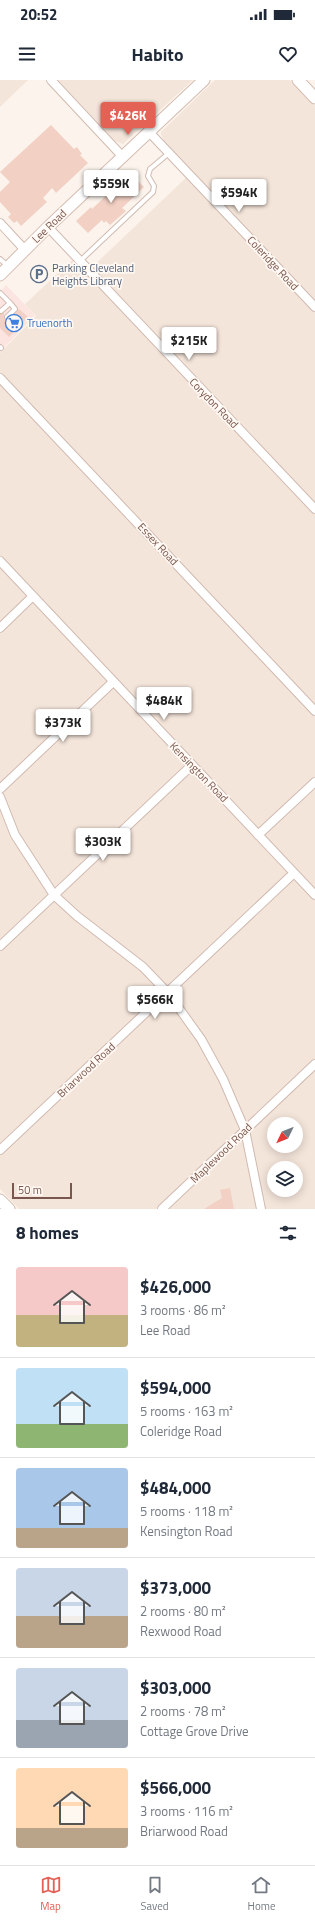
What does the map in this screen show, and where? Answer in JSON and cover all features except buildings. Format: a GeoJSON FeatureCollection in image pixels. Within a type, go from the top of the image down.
{"type":"FeatureCollection","features":[{"type":"Feature","properties":{"kind":"main road","name":"Lee Road"},"geometry":{"type":"LineString","coordinates":[[0,275],[48,227],[204,80]]}},
{"type":"Feature","properties":{"kind":"main road"},"geometry":{"type":"LineString","coordinates":[[298,80],[315,98]]}},
{"type":"Feature","properties":{"kind":"main road"},"geometry":{"type":"LineString","coordinates":[[0,1200],[8,1209]]}},
{"type":"Feature","properties":{"kind":"street"},"geometry":{"type":"LineString","coordinates":[[51,80],[123,156]]}},
{"type":"Feature","properties":{"kind":"street","name":"Coleridge Road"},"geometry":{"type":"LineString","coordinates":[[149,132],[315,308]]}},
{"type":"Feature","properties":{"kind":"street"},"geometry":{"type":"LineString","coordinates":[[0,223],[25,250]]}},
{"type":"Feature","properties":{"kind":"street","name":"Corydon Road"},"geometry":{"type":"LineString","coordinates":[[48,227],[315,509]]}},
{"type":"Feature","properties":{"kind":"street","name":"Essex Road"},"geometry":{"type":"LineString","coordinates":[[0,378],[315,711]]}},
{"type":"Feature","properties":{"kind":"street","name":"Kensington Road"},"geometry":{"type":"LineString","coordinates":[[0,561],[315,895]]}},
{"type":"Feature","properties":{"kind":"street"},"geometry":{"type":"LineString","coordinates":[[0,628],[33,596]]}},
{"type":"Feature","properties":{"kind":"street"},"geometry":{"type":"LineString","coordinates":[[0,789],[113,682]]}},
{"type":"Feature","properties":{"kind":"street"},"geometry":{"type":"LineString","coordinates":[[0,946],[192,765]]}},
{"type":"Feature","properties":{"kind":"street"},"geometry":{"type":"LineString","coordinates":[[258,835],[315,782]]}},
{"type":"Feature","properties":{"kind":"street"},"geometry":{"type":"LineString","coordinates":[[0,797],[15,835],[54,895],[77,916],[142,967],[168,993],[201,1039],[223,1079],[245,1130],[261,1209]]}},
{"type":"Feature","properties":{"kind":"street","name":"Briarwood Road"},"geometry":{"type":"LineString","coordinates":[[0,1150],[294,873]]}},
{"type":"Feature","properties":{"kind":"street","name":"Maplewood Road"},"geometry":{"type":"LineString","coordinates":[[162,1209],[315,1064]]}},
{"type":"Feature","properties":{"kind":"lane"},"geometry":{"type":"LineString","coordinates":[[79,261],[153,192],[154,186],[148,176],[150,169],[169,153]]}},
{"type":"Feature","properties":{"kind":"lane"},"geometry":{"type":"LineString","coordinates":[[0,259],[8,266]]}},
{"type":"Feature","properties":{"kind":"lane"},"geometry":{"type":"LineString","coordinates":[[1,294],[15,309],[7,317]]}},
{"type":"Feature","properties":{"kind":"lane"},"geometry":{"type":"LineString","coordinates":[[1,311],[10,303]]}},
{"type":"Feature","properties":{"kind":"shaded area"},"geometry":{"type":"Polygon","coordinates":[[[0,80],[28,80],[0,107],[0,80]]]}},
{"type":"Feature","properties":{"kind":"shaded area"},"geometry":{"type":"Polygon","coordinates":[[[58,80],[193,80],[123,144],[115,141],[58,80]]]}},
{"type":"Feature","properties":{"kind":"shaded area"},"geometry":{"type":"Polygon","coordinates":[[[215,80],[290,80],[315,106],[315,1209],[19,1209],[0,1189],[0,353],[36,316],[25,304],[72,260],[85,274],[192,172],[166,144],[161,132],[215,80]]]}},
{"type":"Feature","properties":{"kind":"shaded area"},"geometry":{"type":"Polygon","coordinates":[[[6,285],[35,315],[0,352],[0,292],[6,285]]]}},
{"type":"Feature","properties":{"kind":"place","name":"Parking Cleveland Heights Library"},"geometry":{"type":"Point","coordinates":[39,274]}},
{"type":"Feature","properties":{"kind":"place","name":"Truenorth"},"geometry":{"type":"Point","coordinates":[14,323]}}]}
